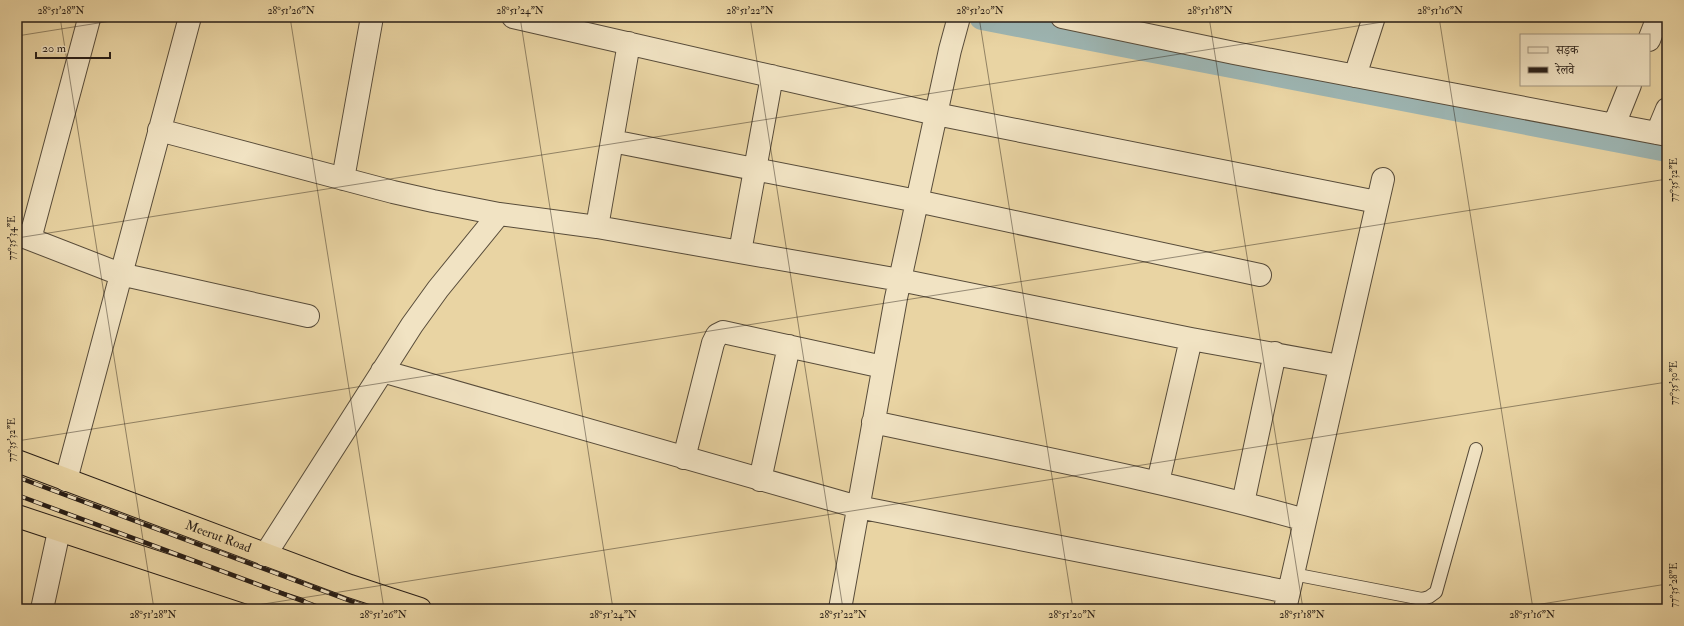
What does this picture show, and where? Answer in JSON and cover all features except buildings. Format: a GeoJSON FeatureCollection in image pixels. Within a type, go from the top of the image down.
{"type":"FeatureCollection","features":[{"type":"Feature","properties":{"kind":"highway","name":"Meerut Road"},"geometry":{"type":"LineString","coordinates":[[17,461],[264,555],[420,609]]}},
{"type":"Feature","properties":{"kind":"highway"},"geometry":{"type":"LineString","coordinates":[[17,516],[298,609]]}},
{"type":"Feature","properties":{"kind":"street"},"geometry":{"type":"LineString","coordinates":[[66,480],[190,17]]}},
{"type":"Feature","properties":{"kind":"street"},"geometry":{"type":"LineString","coordinates":[[343,179],[372,17]]}},
{"type":"Feature","properties":{"kind":"street"},"geometry":{"type":"LineString","coordinates":[[513,17],[936,114],[1377,202]]}},
{"type":"Feature","properties":{"kind":"street"},"geometry":{"type":"LineString","coordinates":[[840,609],[900,280],[950,50],[959,17]]}},
{"type":"Feature","properties":{"kind":"street"},"geometry":{"type":"LineString","coordinates":[[1062,17],[1227,52],[1662,134],[1667,109]]}},
{"type":"Feature","properties":{"kind":"street"},"geometry":{"type":"LineString","coordinates":[[1355,76],[1374,17]]}},
{"type":"Feature","properties":{"kind":"street"},"geometry":{"type":"LineString","coordinates":[[1650,37],[1658,17]]}},
{"type":"Feature","properties":{"kind":"street"},"geometry":{"type":"LineString","coordinates":[[89,19],[24,237],[120,274],[308,316]]}},
{"type":"Feature","properties":{"kind":"street"},"geometry":{"type":"LineString","coordinates":[[597,227],[629,43]]}},
{"type":"Feature","properties":{"kind":"street"},"geometry":{"type":"LineString","coordinates":[[740,252],[772,76]]}},
{"type":"Feature","properties":{"kind":"street"},"geometry":{"type":"LineString","coordinates":[[1614,125],[1630,86]]}},
{"type":"Feature","properties":{"kind":"street"},"geometry":{"type":"LineString","coordinates":[[159,130],[392,192],[499,214],[597,227],[900,280],[1191,339],[1276,353],[1340,366]]}},
{"type":"Feature","properties":{"kind":"street"},"geometry":{"type":"LineString","coordinates":[[612,141],[917,201],[1260,274]]}},
{"type":"Feature","properties":{"kind":"street"},"geometry":{"type":"LineString","coordinates":[[382,371],[858,507],[1288,592],[1383,179]]}},
{"type":"Feature","properties":{"kind":"street"},"geometry":{"type":"LineString","coordinates":[[264,555],[412,325],[438,289],[499,214]]}},
{"type":"Feature","properties":{"kind":"street"},"geometry":{"type":"LineString","coordinates":[[684,458],[713,343],[717,335],[723,332],[734,333],[883,367]]}},
{"type":"Feature","properties":{"kind":"street"},"geometry":{"type":"LineString","coordinates":[[1158,482],[1191,339]]}},
{"type":"Feature","properties":{"kind":"street"},"geometry":{"type":"LineString","coordinates":[[760,480],[789,346]]}},
{"type":"Feature","properties":{"kind":"street"},"geometry":{"type":"LineString","coordinates":[[1243,503],[1276,353]]}},
{"type":"Feature","properties":{"kind":"street"},"geometry":{"type":"LineString","coordinates":[[873,422],[1158,482],[1305,520]]}},
{"type":"Feature","properties":{"kind":"street"},"geometry":{"type":"LineString","coordinates":[[42,609],[59,531]]}},
{"type":"Feature","properties":{"kind":"lane"},"geometry":{"type":"LineString","coordinates":[[1288,592],[1422,599],[1429,597],[1436,592],[1476,449]]}},
{"type":"Feature","properties":{"kind":"waterway"},"geometry":{"type":"LineString","coordinates":[[982,17],[1667,149]]}},
{"type":"Feature","properties":{"kind":"railway"},"geometry":{"type":"LineString","coordinates":[[17,477],[372,609]]}},
{"type":"Feature","properties":{"kind":"railway"},"geometry":{"type":"LineString","coordinates":[[17,495],[324,609]]}}]}
